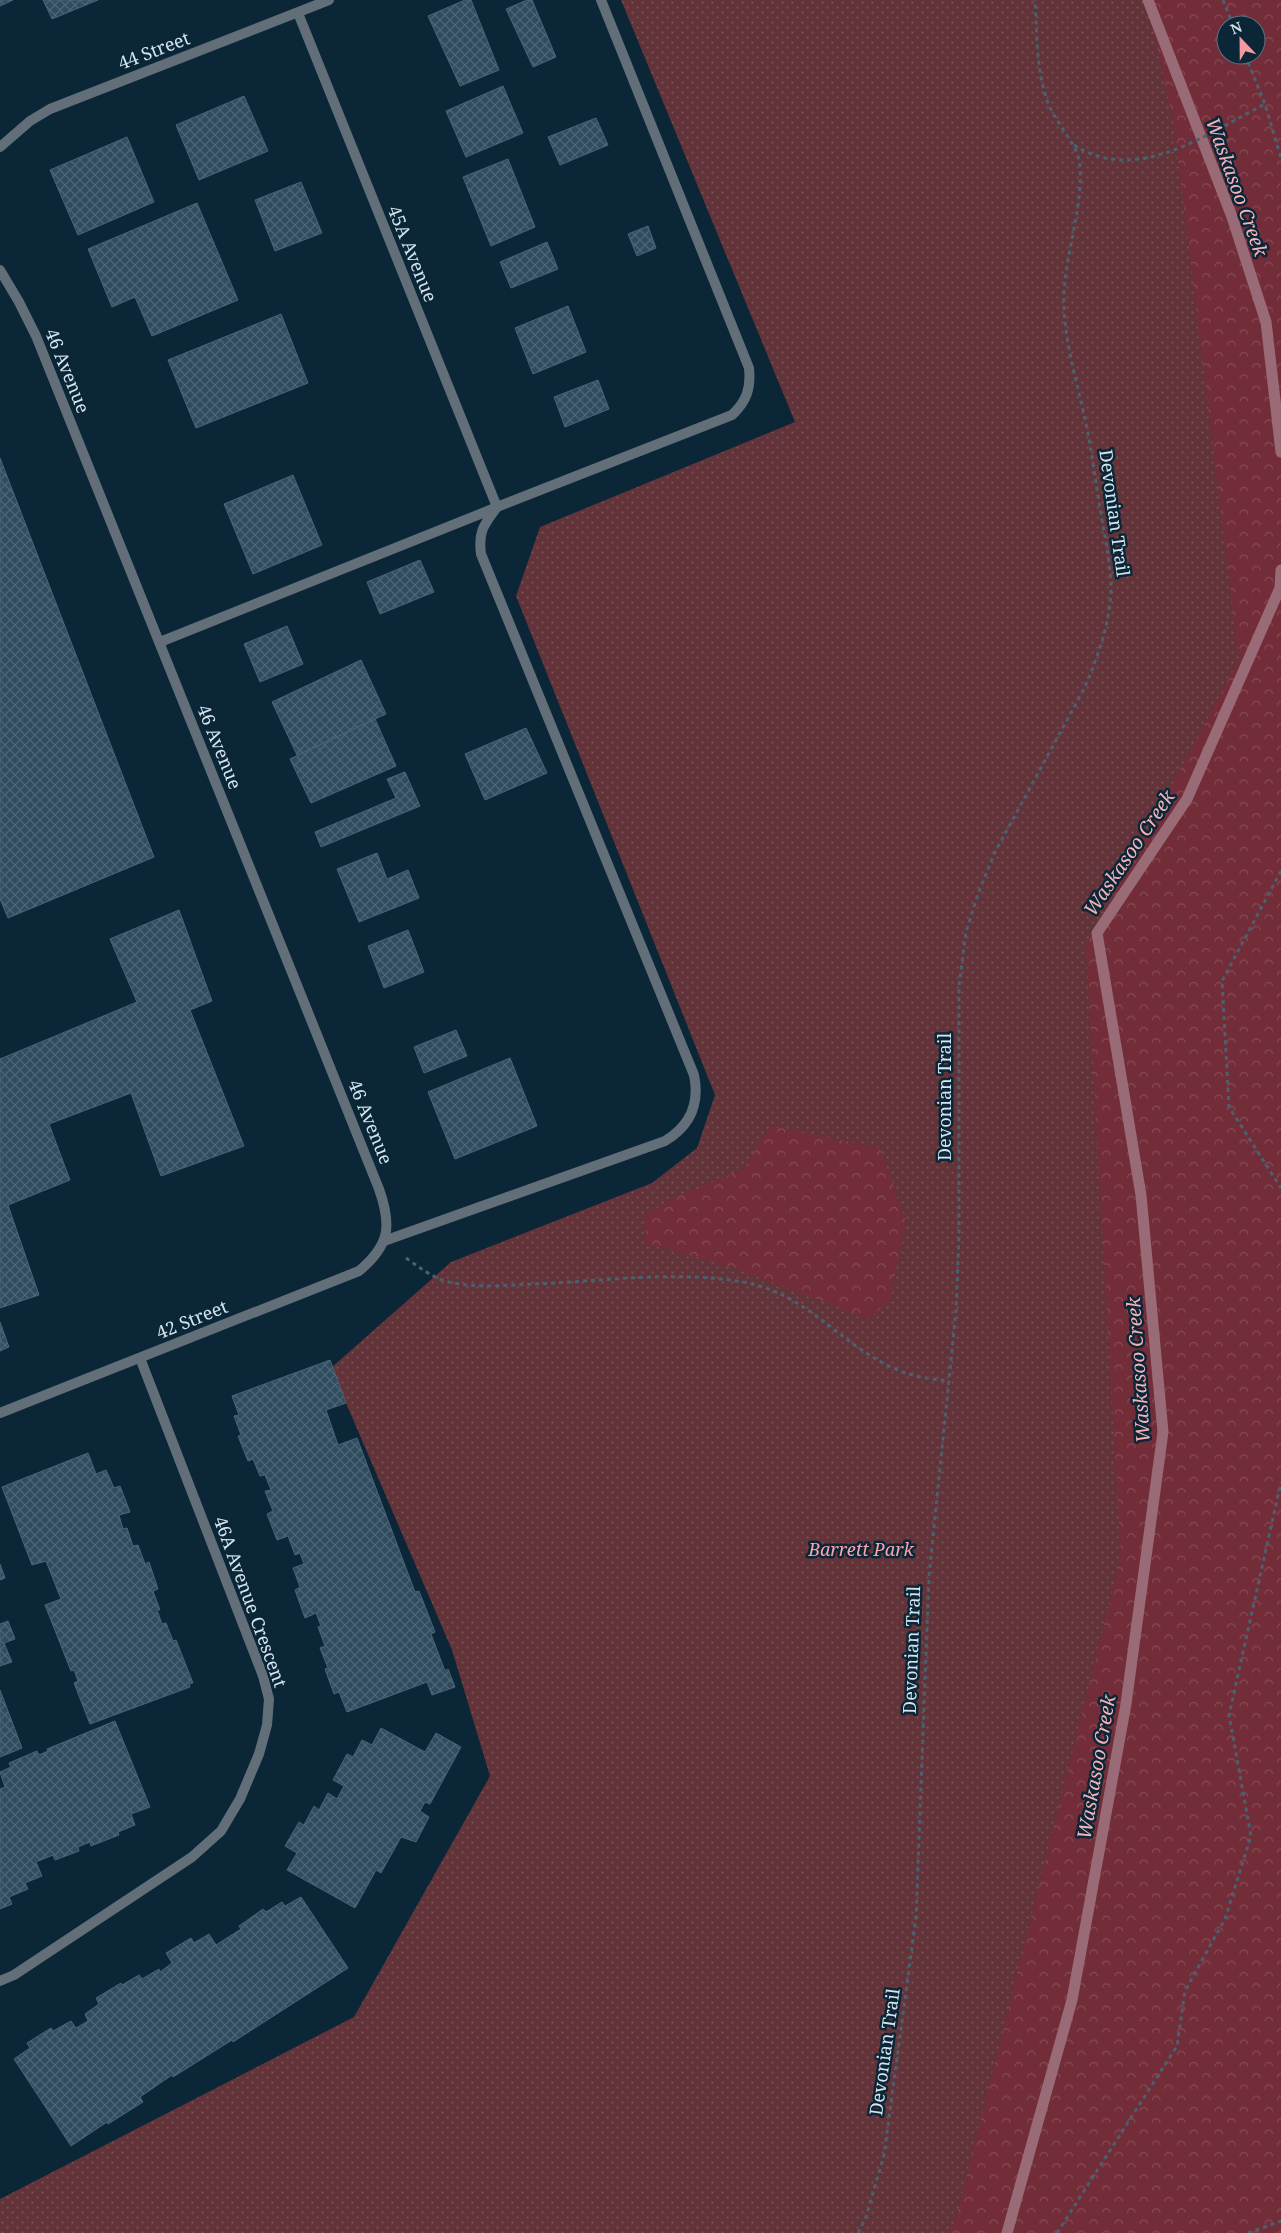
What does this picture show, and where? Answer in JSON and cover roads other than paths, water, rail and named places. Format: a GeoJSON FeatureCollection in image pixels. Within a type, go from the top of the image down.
{"type":"FeatureCollection","features":[{"type":"Feature","properties":{"kind":"street","name":"44 Street"},"geometry":{"type":"LineString","coordinates":[[0,147],[30,121],[50,109],[329,0]]}},
{"type":"Feature","properties":{"kind":"street"},"geometry":{"type":"LineString","coordinates":[[160,642],[732,415],[741,407],[750,383],[749,368],[601,0]]}},
{"type":"Feature","properties":{"kind":"street","name":"45A Avenue"},"geometry":{"type":"LineString","coordinates":[[298,12],[497,507]]}},
{"type":"Feature","properties":{"kind":"street","name":"46 Avenue"},"geometry":{"type":"LineString","coordinates":[[0,270],[36,336],[379,1189],[388,1219],[384,1241]]}},
{"type":"Feature","properties":{"kind":"street"},"geometry":{"type":"LineString","coordinates":[[384,1241],[664,1141],[686,1126],[694,1107],[696,1095],[694,1075],[481,554],[479,540],[482,526],[497,507]]}},
{"type":"Feature","properties":{"kind":"street","name":"42 Street"},"geometry":{"type":"LineString","coordinates":[[0,1413],[359,1271],[376,1255],[384,1241]]}},
{"type":"Feature","properties":{"kind":"street","name":"46A Avenue Crescent"},"geometry":{"type":"LineString","coordinates":[[0,1981],[14,1975],[192,1857],[221,1831],[240,1799],[259,1754],[267,1725],[269,1699],[263,1676],[140,1358]]}},
{"type":"Feature","properties":{"kind":"waterway","name":"Waskasoo Creek"},"geometry":{"type":"LineString","coordinates":[[1148,0],[1232,217],[1266,322],[1281,452]]}},
{"type":"Feature","properties":{"kind":"waterway","name":"Waskasoo Creek"},"geometry":{"type":"LineString","coordinates":[[1007,2233],[1072,2000],[1126,1704],[1163,1432],[1141,1195],[1097,933],[1187,799],[1280,588],[1281,570]]}},
{"type":"Feature","properties":{"kind":"park label","name":"Barrett Park"},"geometry":{"type":"Point","coordinates":[861,1550]}}]}
